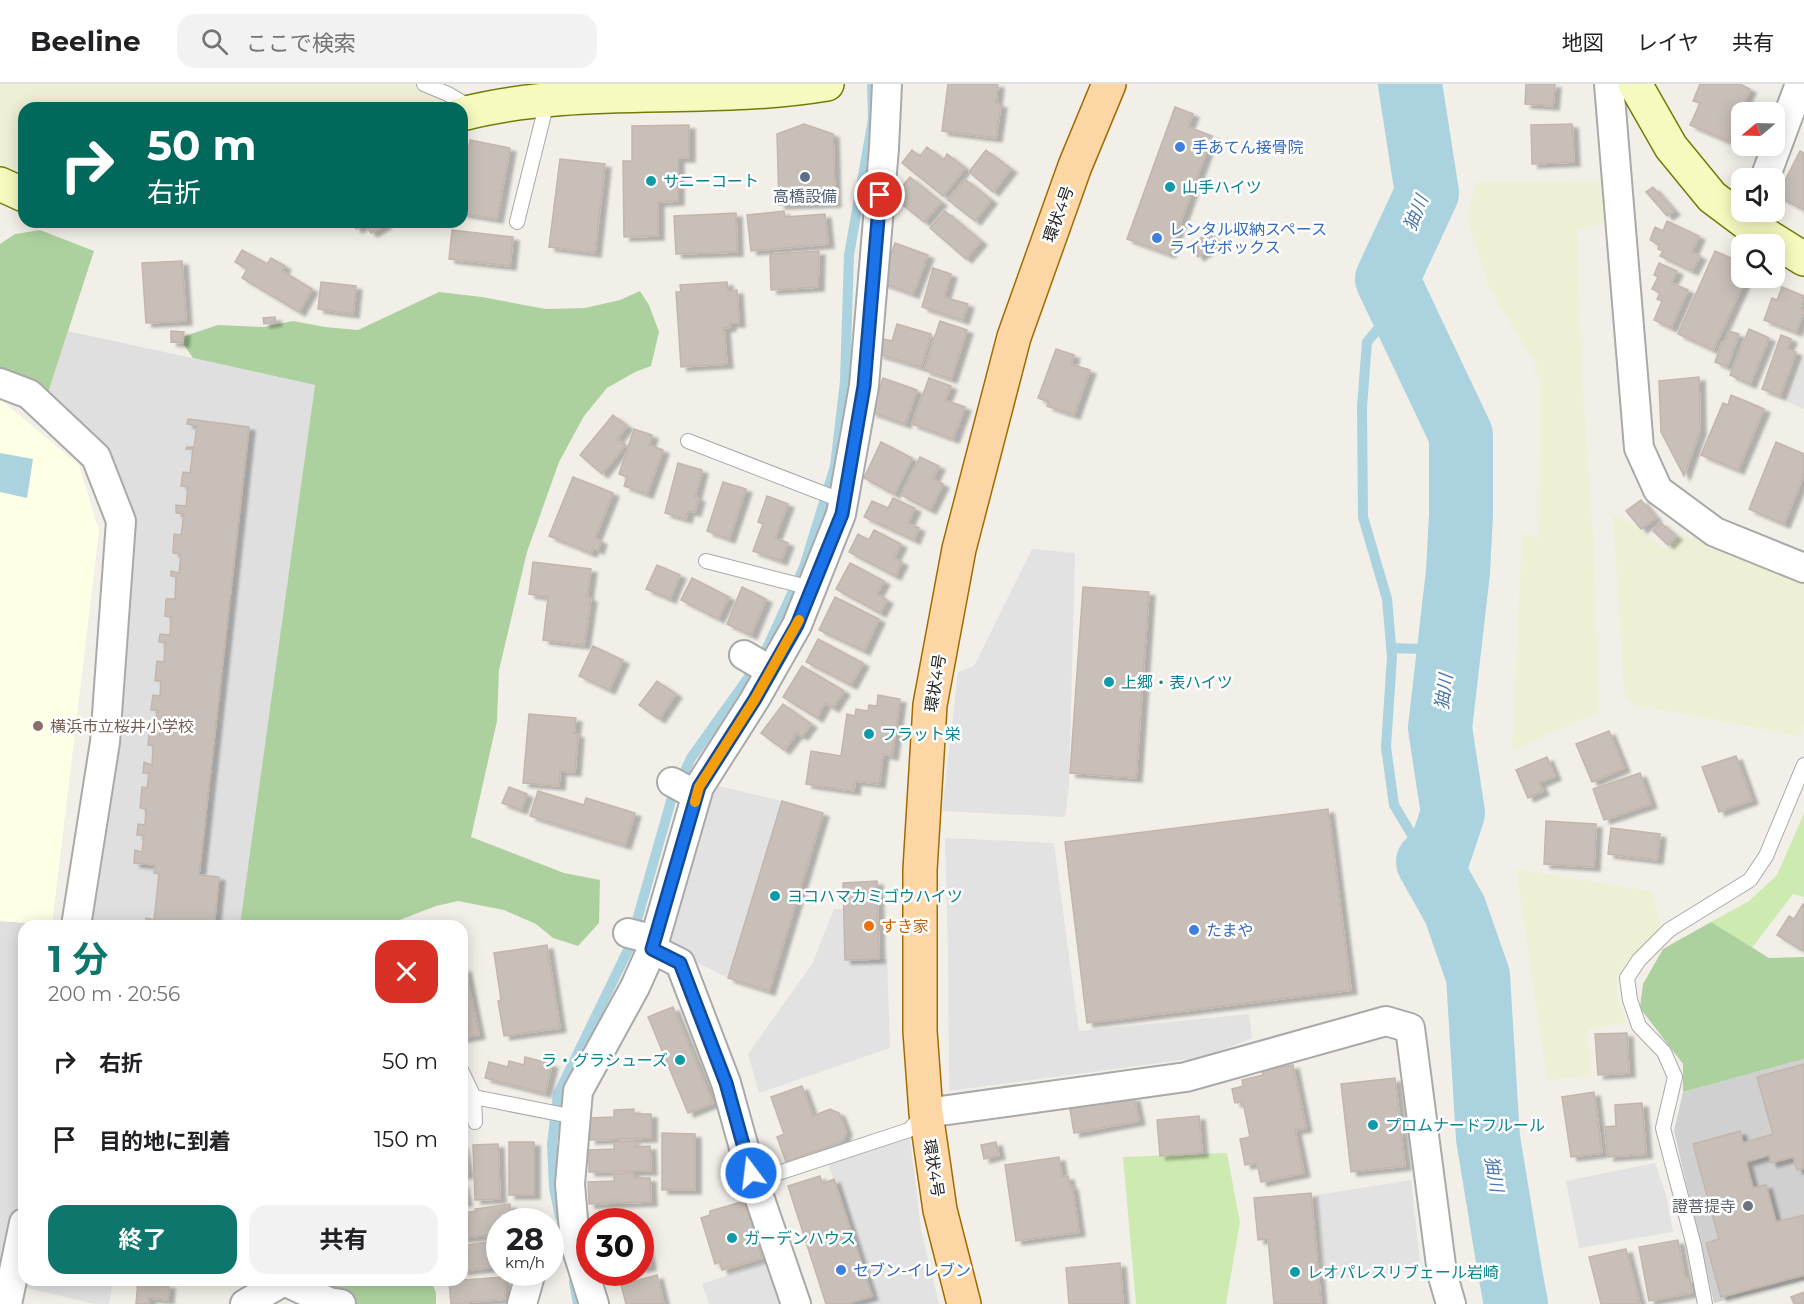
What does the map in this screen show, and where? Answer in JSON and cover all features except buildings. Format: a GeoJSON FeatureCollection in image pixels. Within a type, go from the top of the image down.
{"type":"FeatureCollection","features":[{"type":"Feature","properties":{"kind":"main road","name":"環状4号"},"geometry":{"type":"LineString","coordinates":[[964,1304],[940,1210],[926,1113],[920,1032],[920,870],[932,694],[959,549],[1014,337],[1075,166],[1109,84]]}},
{"type":"Feature","properties":{"kind":"street"},"geometry":{"type":"LineString","coordinates":[[468,112],[550,91],[598,87],[764,90],[827,84]]}},
{"type":"Feature","properties":{"kind":"street"},"geometry":{"type":"LineString","coordinates":[[594,1304],[575,1244],[565,1232],[573,1117],[578,1091],[635,987],[687,791],[702,782],[761,666],[797,625],[810,588],[842,514],[839,500],[864,386],[884,148],[887,84]]}},
{"type":"Feature","properties":{"kind":"street"},"geometry":{"type":"LineString","coordinates":[[1610,84],[1639,448],[1658,490],[1715,532],[1804,568]]}},
{"type":"Feature","properties":{"kind":"street"},"geometry":{"type":"LineString","coordinates":[[1635,84],[1671,147],[1712,196],[1731,207]]}},
{"type":"Feature","properties":{"kind":"street"},"geometry":{"type":"LineString","coordinates":[[1769,168],[1800,84]]}},
{"type":"Feature","properties":{"kind":"street"},"geometry":{"type":"LineString","coordinates":[[0,184],[18,192]]}},
{"type":"Feature","properties":{"kind":"street"},"geometry":{"type":"LineString","coordinates":[[1755,222],[1804,258]]}},
{"type":"Feature","properties":{"kind":"street"},"geometry":{"type":"LineString","coordinates":[[0,383],[28,394],[96,457],[121,521],[105,742],[77,920]]}},
{"type":"Feature","properties":{"kind":"street"},"geometry":{"type":"LineString","coordinates":[[647,940],[680,963],[726,1083],[754,1181],[796,1304]]}},
{"type":"Feature","properties":{"kind":"street"},"geometry":{"type":"LineString","coordinates":[[926,1113],[1186,1077],[1386,1021],[1410,1028],[1442,1273],[1451,1304]]}},
{"type":"Feature","properties":{"kind":"street"},"geometry":{"type":"LineString","coordinates":[[7,1304],[18,1252]]}},
{"type":"Feature","properties":{"kind":"street"},"geometry":{"type":"LineString","coordinates":[[244,1304],[275,1286]]}},
{"type":"Feature","properties":{"kind":"street"},"geometry":{"type":"LineString","coordinates":[[295,1286],[329,1302],[341,1304]]}},
{"type":"Feature","properties":{"kind":"street"},"geometry":{"type":"LineString","coordinates":[[522,1304],[527,1286]]}},
{"type":"Feature","properties":{"kind":"lane"},"geometry":{"type":"LineString","coordinates":[[424,84],[448,94],[457,102]]}},
{"type":"Feature","properties":{"kind":"lane"},"geometry":{"type":"LineString","coordinates":[[517,222],[550,91]]}},
{"type":"Feature","properties":{"kind":"lane"},"geometry":{"type":"LineString","coordinates":[[688,441],[839,500]]}},
{"type":"Feature","properties":{"kind":"lane"},"geometry":{"type":"LineString","coordinates":[[706,561],[810,588]]}},
{"type":"Feature","properties":{"kind":"lane"},"geometry":{"type":"LineString","coordinates":[[1705,1304],[1694,1246],[1663,1128],[1674,1077],[1664,1053],[1639,1026],[1630,1000],[1627,978],[1639,960],[1669,930],[1750,880],[1766,856],[1804,765]]}},
{"type":"Feature","properties":{"kind":"lane"},"geometry":{"type":"LineString","coordinates":[[468,1084],[474,1097],[475,1122]]}},
{"type":"Feature","properties":{"kind":"lane"},"geometry":{"type":"LineString","coordinates":[[474,1097],[573,1117]]}},
{"type":"Feature","properties":{"kind":"lane"},"geometry":{"type":"LineString","coordinates":[[754,1181],[909,1130],[926,1113]]}},
{"type":"Feature","properties":{"kind":"shaded area"},"geometry":{"type":"Polygon","coordinates":[[[0,84],[424,84],[452,102],[18,102],[18,192],[0,184],[0,84]]]}},
{"type":"Feature","properties":{"kind":"shaded area"},"geometry":{"type":"Polygon","coordinates":[[[1603,181],[1606,223],[1577,231],[1582,375],[1594,548],[1599,712],[1512,751],[1522,534],[1539,537],[1540,377],[1533,377],[1537,367],[1489,287],[1467,218],[1476,182],[1603,181]]]}},
{"type":"Feature","properties":{"kind":"shaded area"},"geometry":{"type":"Polygon","coordinates":[[[68,331],[315,385],[246,920],[77,920],[121,521],[96,457],[43,408],[68,331]]]}},
{"type":"Feature","properties":{"kind":"shaded area"},"geometry":{"type":"Polygon","coordinates":[[[1804,357],[1804,409],[1788,402],[1804,357]]]}},
{"type":"Feature","properties":{"kind":"shaded area","name":"横浜市立桜井小学校"},"geometry":{"type":"Polygon","coordinates":[[[0,399],[79,465],[99,531],[53,920],[0,921],[0,399]]]}},
{"type":"Feature","properties":{"kind":"shaded area"},"geometry":{"type":"Polygon","coordinates":[[[1613,515],[1627,520],[1665,549],[1681,534],[1804,583],[1804,725],[1800,736],[1633,705],[1624,691],[1613,515]]]}},
{"type":"Feature","properties":{"kind":"shaded area"},"geometry":{"type":"Polygon","coordinates":[[[1032,549],[1075,553],[1069,786],[1065,817],[942,811],[958,672],[974,666],[1032,549]]]}},
{"type":"Feature","properties":{"kind":"shaded area"},"geometry":{"type":"Polygon","coordinates":[[[702,782],[782,801],[728,978],[698,963],[682,968],[652,949],[702,782]]]}},
{"type":"Feature","properties":{"kind":"shaded area"},"geometry":{"type":"Polygon","coordinates":[[[945,838],[1054,843],[1079,1031],[1249,1014],[1252,1038],[1204,1057],[949,1091],[945,838]]]}},
{"type":"Feature","properties":{"kind":"shaded area"},"geometry":{"type":"Polygon","coordinates":[[[1516,869],[1652,891],[1661,926],[1622,968],[1617,982],[1617,1001],[1626,1023],[1587,1029],[1591,1076],[1547,1080],[1516,869]]]}},
{"type":"Feature","properties":{"kind":"shaded area"},"geometry":{"type":"Polygon","coordinates":[[[834,909],[844,909],[845,960],[887,959],[890,1048],[759,1093],[748,1054],[812,964],[834,909]]]}},
{"type":"Feature","properties":{"kind":"shaded area"},"geometry":{"type":"Polygon","coordinates":[[[0,921],[18,923],[18,1242],[0,1304],[0,921]]]}},
{"type":"Feature","properties":{"kind":"shaded area","name":"證菩提寺"},"geometry":{"type":"Polygon","coordinates":[[[1804,1059],[1804,1280],[1714,1303],[1674,1131],[1683,1092],[1804,1059]]]}},
{"type":"Feature","properties":{"kind":"shaded area"},"geometry":{"type":"Polygon","coordinates":[[[909,1130],[921,1229],[939,1304],[847,1304],[872,1296],[826,1157],[909,1130]]]}},
{"type":"Feature","properties":{"kind":"shaded area"},"geometry":{"type":"Polygon","coordinates":[[[1655,1163],[1666,1195],[1673,1232],[1579,1248],[1566,1181],[1655,1163]]]}},
{"type":"Feature","properties":{"kind":"shaded area"},"geometry":{"type":"Polygon","coordinates":[[[1411,1180],[1421,1270],[1326,1280],[1317,1195],[1411,1180]]]}},
{"type":"Feature","properties":{"kind":"shaded area"},"geometry":{"type":"Polygon","coordinates":[[[780,1258],[796,1304],[709,1304],[702,1284],[780,1258]]]}},
{"type":"Feature","properties":{"kind":"shaded area"},"geometry":{"type":"Polygon","coordinates":[[[19,1286],[112,1286],[109,1304],[94,1304],[19,1286]]]}},
{"type":"Feature","properties":{"kind":"green space"},"geometry":{"type":"Polygon","coordinates":[[[40,230],[94,251],[43,408],[0,383],[0,244],[15,234],[40,230]]]}},
{"type":"Feature","properties":{"kind":"green space"},"geometry":{"type":"Polygon","coordinates":[[[640,291],[649,305],[659,332],[651,366],[607,388],[584,416],[559,462],[527,552],[499,670],[497,721],[471,837],[564,873],[600,880],[599,923],[578,946],[553,938],[536,924],[504,910],[458,901],[436,906],[400,920],[241,920],[315,385],[193,358],[179,338],[218,325],[264,327],[293,321],[358,330],[439,292],[482,297],[546,309],[585,308],[620,300],[640,291]]]}},
{"type":"Feature","properties":{"kind":"green space"},"geometry":{"type":"Polygon","coordinates":[[[1804,813],[1804,897],[1793,894],[1752,948],[1711,922],[1749,901],[1777,875],[1804,813]]]}},
{"type":"Feature","properties":{"kind":"green space"},"geometry":{"type":"Polygon","coordinates":[[[1711,922],[1769,958],[1804,957],[1804,1059],[1683,1092],[1683,1064],[1640,1008],[1643,984],[1663,949],[1711,922]]]}},
{"type":"Feature","properties":{"kind":"green space"},"geometry":{"type":"Polygon","coordinates":[[[1227,1153],[1240,1222],[1226,1304],[1136,1304],[1123,1157],[1227,1153]]]}},
{"type":"Feature","properties":{"kind":"green space"},"geometry":{"type":"Polygon","coordinates":[[[314,1286],[433,1286],[436,1304],[342,1304],[310,1293],[314,1286]]]}},
{"type":"Feature","properties":{"kind":"water"},"geometry":{"type":"Polygon","coordinates":[[[0,453],[33,459],[27,498],[0,492],[0,453]]]}},
{"type":"Feature","properties":{"kind":"waterway"},"geometry":{"type":"LineString","coordinates":[[558,1208],[554,1188],[552,1144],[558,1094],[629,948],[671,801],[691,758],[767,648],[804,567],[835,466],[845,381],[849,255],[873,119],[872,84]]}},
{"type":"Feature","properties":{"kind":"waterway","name":"㹨川"},"geometry":{"type":"LineString","coordinates":[[1410,84],[1427,193],[1387,279],[1461,435],[1458,572],[1440,728],[1453,813],[1437,861],[1428,862],[1455,910],[1478,976],[1488,1138],[1516,1304]]}},
{"type":"Feature","properties":{"kind":"waterway"},"geometry":{"type":"LineString","coordinates":[[1399,304],[1367,342],[1362,407],[1363,517],[1387,599],[1392,657],[1386,747],[1394,805],[1428,862]]}},
{"type":"Feature","properties":{"kind":"waterway"},"geometry":{"type":"LineString","coordinates":[[1391,648],[1449,650]]}},
{"type":"Feature","properties":{"kind":"waterway"},"geometry":{"type":"LineString","coordinates":[[574,1282],[578,1304]]}},
{"type":"Feature","properties":{"kind":"slow traffic"},"geometry":{"type":"LineString","coordinates":[[695,802],[699,787],[755,699],[799,620]]}},
{"type":"Feature","properties":{"kind":"place","name":"手あてん接骨院"},"geometry":{"type":"Point","coordinates":[1180,147]}},
{"type":"Feature","properties":{"kind":"place","name":"高橋設備"},"geometry":{"type":"Point","coordinates":[805,177]}},
{"type":"Feature","properties":{"kind":"place","name":"サニーコート"},"geometry":{"type":"Point","coordinates":[651,181]}},
{"type":"Feature","properties":{"kind":"place","name":"山手ハイツ"},"geometry":{"type":"Point","coordinates":[1170,187]}},
{"type":"Feature","properties":{"kind":"place","name":"レンタル収納スペース ライゼボックス"},"geometry":{"type":"Point","coordinates":[1157,238]}},
{"type":"Feature","properties":{"kind":"place","name":"上郷・表ハイツ"},"geometry":{"type":"Point","coordinates":[1109,682]}},
{"type":"Feature","properties":{"kind":"place","name":"横浜市立桜井小学校"},"geometry":{"type":"Point","coordinates":[38,726]}},
{"type":"Feature","properties":{"kind":"place","name":"フラット栄"},"geometry":{"type":"Point","coordinates":[869,734]}},
{"type":"Feature","properties":{"kind":"place","name":"ヨコハマカミゴウハイツ"},"geometry":{"type":"Point","coordinates":[775,896]}},
{"type":"Feature","properties":{"kind":"place","name":"すき家"},"geometry":{"type":"Point","coordinates":[869,926]}},
{"type":"Feature","properties":{"kind":"place","name":"たまや"},"geometry":{"type":"Point","coordinates":[1194,930]}},
{"type":"Feature","properties":{"kind":"place","name":"ラ・グラシューズ"},"geometry":{"type":"Point","coordinates":[680,1060]}},
{"type":"Feature","properties":{"kind":"place","name":"プロムナードフルール"},"geometry":{"type":"Point","coordinates":[1373,1125]}},
{"type":"Feature","properties":{"kind":"place","name":"證菩提寺"},"geometry":{"type":"Point","coordinates":[1748,1206]}},
{"type":"Feature","properties":{"kind":"place","name":"ガーデンハウス"},"geometry":{"type":"Point","coordinates":[732,1238]}},
{"type":"Feature","properties":{"kind":"place","name":"セブン-イレブン"},"geometry":{"type":"Point","coordinates":[841,1270]}},
{"type":"Feature","properties":{"kind":"place","name":"レオパレスリブェール岩崎"},"geometry":{"type":"Point","coordinates":[1295,1272]}},
{"type":"Feature","properties":{"kind":"route"},"geometry":{"type":"LineString","coordinates":[[751,1173],[726,1083],[680,963],[652,949],[699,787],[755,699],[797,625],[842,514],[864,386],[880,195]]}}]}
